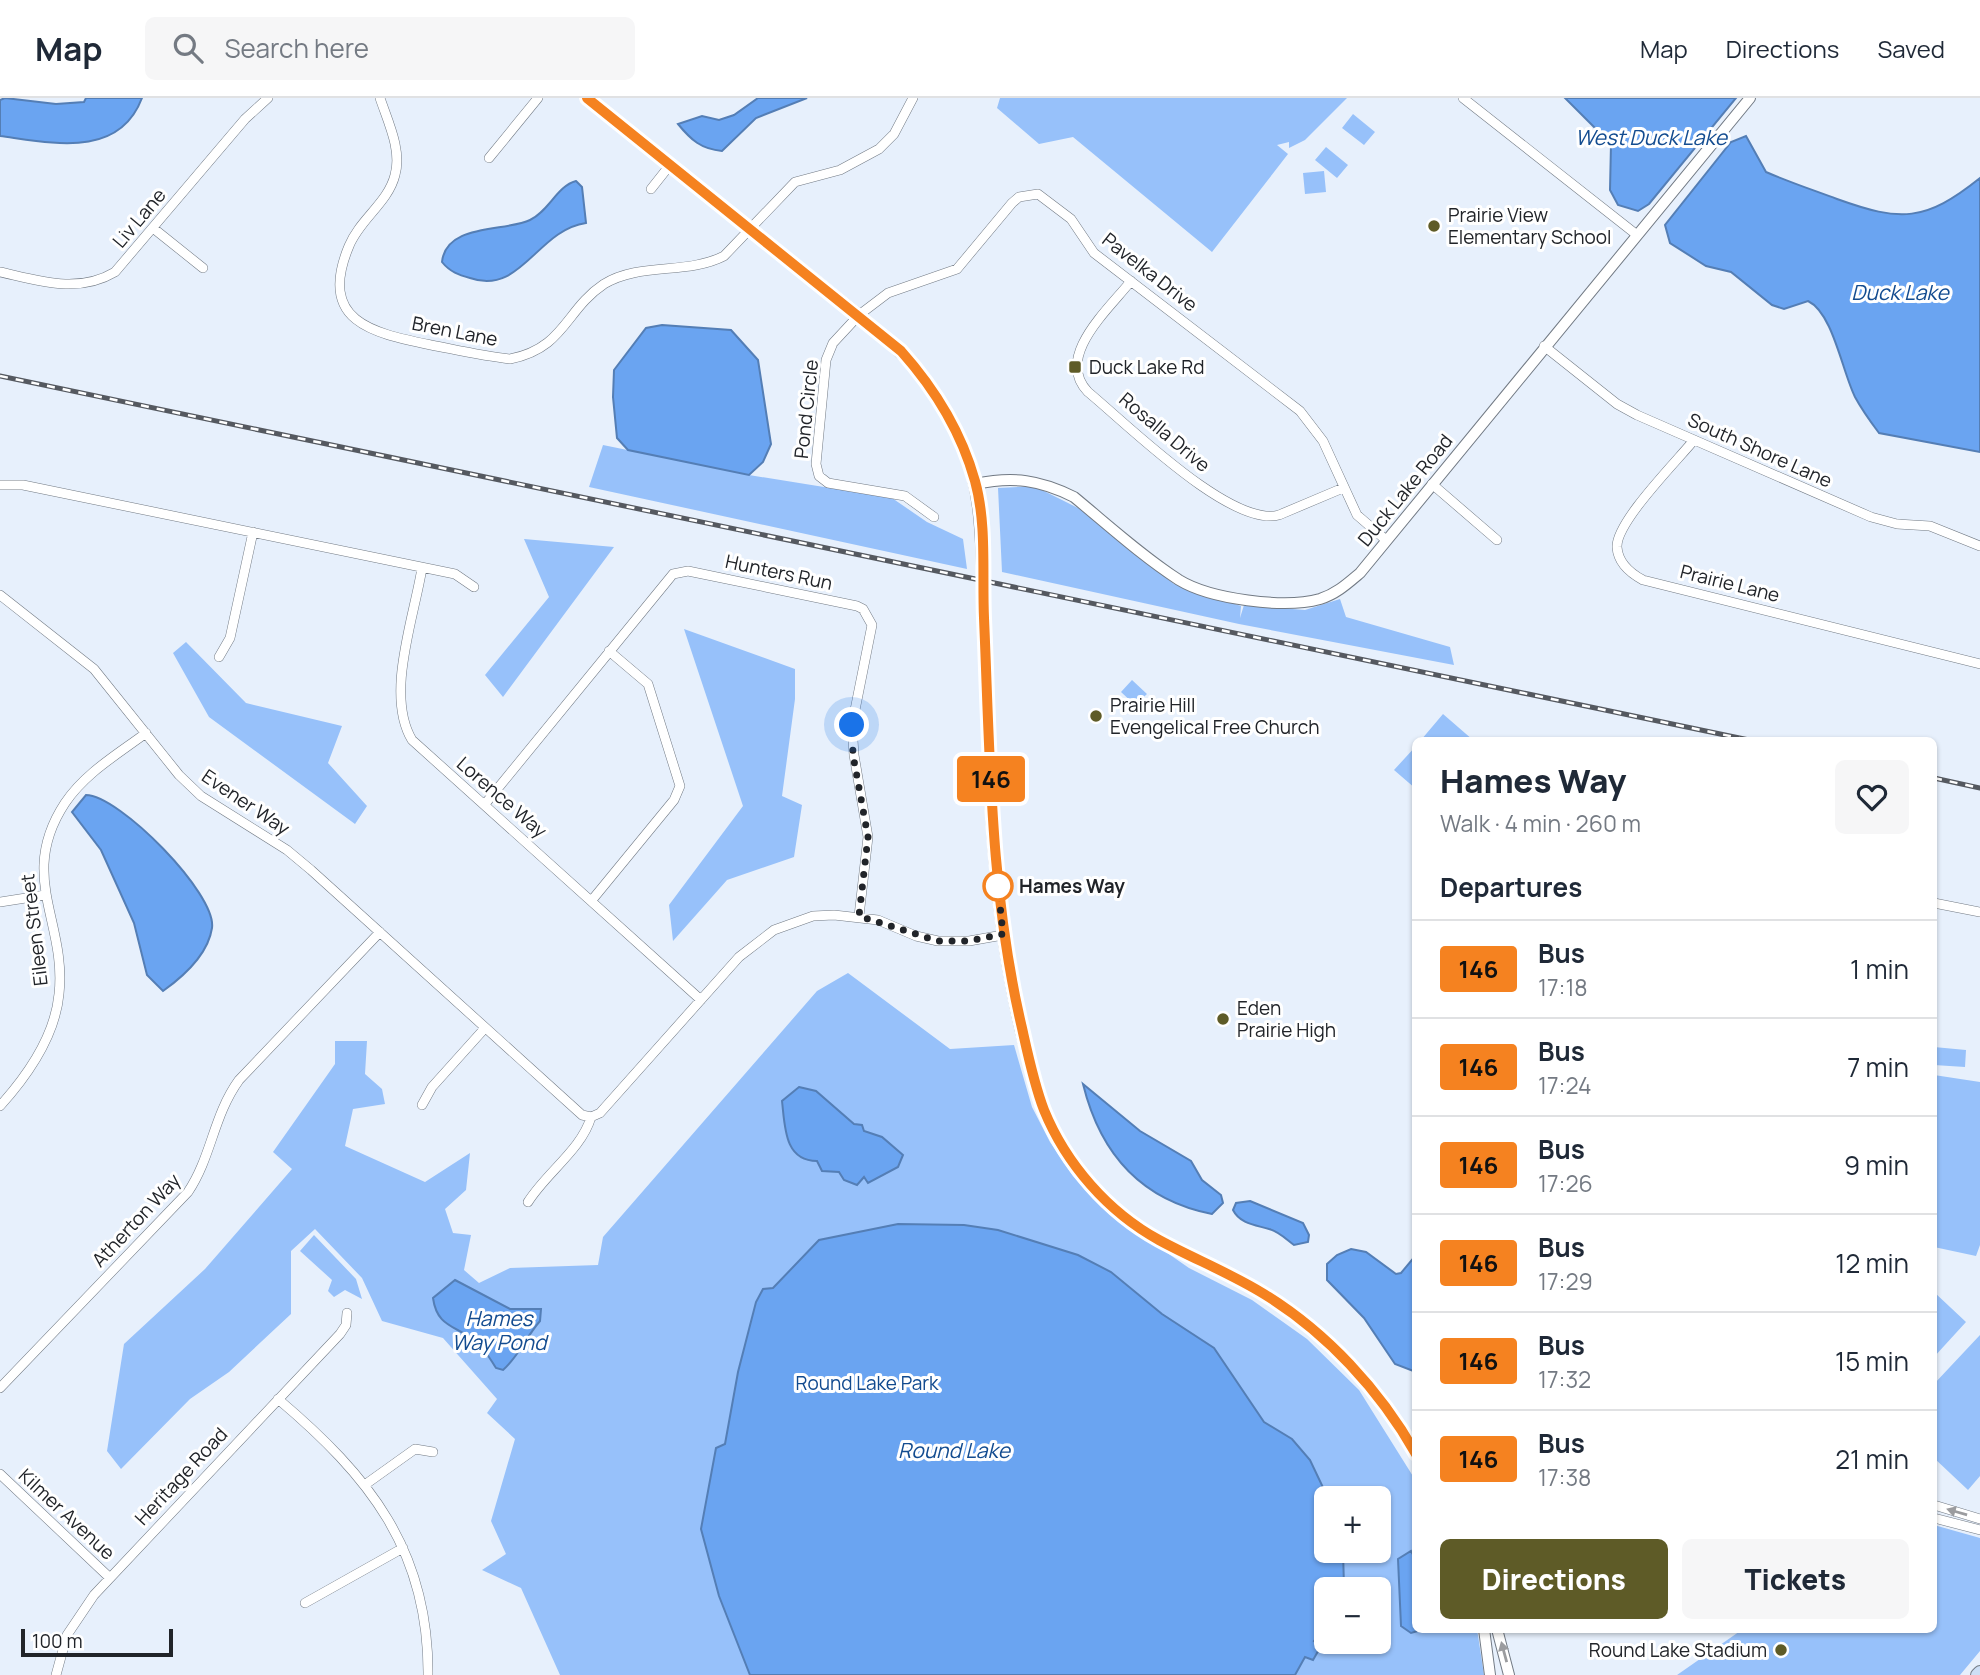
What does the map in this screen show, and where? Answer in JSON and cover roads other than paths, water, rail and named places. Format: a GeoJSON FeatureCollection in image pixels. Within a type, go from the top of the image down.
{"type":"FeatureCollection","features":[{"type":"Feature","properties":{"kind":"street","name":"Liv Lane"},"geometry":{"type":"LineString","coordinates":[[0,272],[62,284],[90,284],[116,272],[246,119],[268,98]]}},
{"type":"Feature","properties":{"kind":"street","name":"Bren Lane"},"geometry":{"type":"LineString","coordinates":[[380,98],[394,143],[396,173],[387,194],[350,244],[341,285],[349,311],[358,322],[382,334],[493,357],[527,355],[546,345],[604,284],[637,273],[709,264],[724,256],[795,182],[840,170],[879,149],[894,134],[914,98]]}},
{"type":"Feature","properties":{"kind":"street"},"geometry":{"type":"LineString","coordinates":[[489,158],[538,98]]}},
{"type":"Feature","properties":{"kind":"street"},"geometry":{"type":"LineString","coordinates":[[587,98],[859,315],[901,351],[928,381],[960,438],[976,484],[982,528],[997,875],[1003,934],[1016,1002],[1039,1095],[1056,1134],[1079,1169],[1114,1208],[1141,1229],[1267,1296],[1320,1336],[1368,1386],[1412,1448]]}},
{"type":"Feature","properties":{"kind":"street"},"geometry":{"type":"LineString","coordinates":[[1463,98],[1637,235]]}},
{"type":"Feature","properties":{"kind":"street","name":"Duck Lake Road"},"geometry":{"type":"LineString","coordinates":[[976,484],[1019,478],[1059,489],[1074,496],[1181,581],[1210,593],[1262,601],[1301,603],[1337,592],[1360,573],[1750,98]]}},
{"type":"Feature","properties":{"kind":"street"},"geometry":{"type":"LineString","coordinates":[[651,189],[670,165]]}},
{"type":"Feature","properties":{"kind":"street","name":"Pavelka Drive"},"geometry":{"type":"LineString","coordinates":[[859,315],[888,293],[957,269],[1012,203],[1029,194],[1038,194],[1063,212],[1094,253],[1300,411],[1323,441],[1357,515],[1386,540]]}},
{"type":"Feature","properties":{"kind":"street"},"geometry":{"type":"LineString","coordinates":[[153,228],[203,268]]}},
{"type":"Feature","properties":{"kind":"street"},"geometry":{"type":"LineString","coordinates":[[1065,368],[1075,367],[1077,352],[1131,281]]}},
{"type":"Feature","properties":{"kind":"street","name":"Pond Circle"},"geometry":{"type":"LineString","coordinates":[[859,315],[833,343],[826,360],[816,464],[819,476],[828,483],[905,496],[934,517]]}},
{"type":"Feature","properties":{"kind":"street","name":"South Shore Lane"},"geometry":{"type":"LineString","coordinates":[[1544,346],[1617,404],[1695,440],[1871,517],[1897,524],[1930,526],[1980,545]]}},
{"type":"Feature","properties":{"kind":"street","name":"Rosalla Drive"},"geometry":{"type":"LineString","coordinates":[[1075,367],[1080,384],[1088,392],[1223,502],[1251,514],[1270,517],[1343,488]]}},
{"type":"Feature","properties":{"kind":"street","name":"Prairie Lane"},"geometry":{"type":"LineString","coordinates":[[1695,440],[1620,534],[1619,557],[1633,575],[1643,580],[1980,664]]}},
{"type":"Feature","properties":{"kind":"street"},"geometry":{"type":"LineString","coordinates":[[1432,484],[1497,540]]}},
{"type":"Feature","properties":{"kind":"street"},"geometry":{"type":"LineString","coordinates":[[0,485],[23,485],[455,574],[474,587]]}},
{"type":"Feature","properties":{"kind":"street"},"geometry":{"type":"LineString","coordinates":[[219,657],[230,638],[253,532]]}},
{"type":"Feature","properties":{"kind":"street","name":"Lorence Way"},"geometry":{"type":"LineString","coordinates":[[422,568],[400,681],[400,712],[412,740],[701,1000]]}},
{"type":"Feature","properties":{"kind":"street","name":"Hunters Run"},"geometry":{"type":"LineString","coordinates":[[485,804],[667,580],[680,571],[863,609],[872,625],[852,725],[853,755],[868,837],[859,916]]}},
{"type":"Feature","properties":{"kind":"street","name":"Evener Way"},"geometry":{"type":"LineString","coordinates":[[0,595],[94,669],[179,775],[201,796],[287,850],[582,1115],[591,1116]]}},
{"type":"Feature","properties":{"kind":"street"},"geometry":{"type":"LineString","coordinates":[[592,900],[674,800],[680,786],[648,684],[609,651]]}},
{"type":"Feature","properties":{"kind":"street","name":"Eileen Street"},"geometry":{"type":"LineString","coordinates":[[0,1106],[32,1066],[54,1018],[59,995],[57,948],[43,882],[47,840],[66,802],[79,785],[146,733]]}},
{"type":"Feature","properties":{"kind":"street"},"geometry":{"type":"LineString","coordinates":[[0,902],[45,895]]}},
{"type":"Feature","properties":{"kind":"street"},"geometry":{"type":"LineString","coordinates":[[1937,904],[1980,912]]}},
{"type":"Feature","properties":{"kind":"street"},"geometry":{"type":"LineString","coordinates":[[528,1202],[539,1185],[587,1129],[591,1116],[600,1113],[739,957],[774,930],[813,916],[859,916],[938,941],[969,941],[1003,934]]}},
{"type":"Feature","properties":{"kind":"street","name":"Atherton Way"},"geometry":{"type":"LineString","coordinates":[[0,1388],[188,1192],[205,1161],[215,1121],[225,1099],[239,1080],[380,932]]}},
{"type":"Feature","properties":{"kind":"street"},"geometry":{"type":"LineString","coordinates":[[422,1105],[432,1087],[485,1028]]}},
{"type":"Feature","properties":{"kind":"street","name":"Heritage Road"},"geometry":{"type":"LineString","coordinates":[[55,1675],[68,1634],[79,1614],[340,1334],[346,1325],[347,1313]]}},
{"type":"Feature","properties":{"kind":"street"},"geometry":{"type":"LineString","coordinates":[[278,1399],[366,1484],[403,1548],[419,1592],[425,1622],[428,1675]]}},
{"type":"Feature","properties":{"kind":"street"},"geometry":{"type":"LineString","coordinates":[[366,1484],[415,1450],[433,1452]]}},
{"type":"Feature","properties":{"kind":"street","name":"Kilmer Avenue"},"geometry":{"type":"LineString","coordinates":[[0,1474],[110,1578]]}},
{"type":"Feature","properties":{"kind":"street"},"geometry":{"type":"LineString","coordinates":[[1937,1506],[1980,1519]]}},
{"type":"Feature","properties":{"kind":"street"},"geometry":{"type":"LineString","coordinates":[[1937,1519],[1980,1530]]}},
{"type":"Feature","properties":{"kind":"street"},"geometry":{"type":"LineString","coordinates":[[305,1602],[403,1548]]}},
{"type":"Feature","properties":{"kind":"street"},"geometry":{"type":"LineString","coordinates":[[1485,1633],[1490,1675]]}},
{"type":"Feature","properties":{"kind":"street"},"geometry":{"type":"LineString","coordinates":[[1498,1633],[1509,1675]]}},
{"type":"Feature","properties":{"kind":"water"},"geometry":{"type":"Polygon","coordinates":[[[5,98],[56,104],[84,102],[86,98],[142,98],[131,117],[117,131],[101,139],[62,143],[0,136],[0,100],[5,98]]]}},
{"type":"Feature","properties":{"kind":"water"},"geometry":{"type":"Polygon","coordinates":[[[758,98],[807,98],[756,118],[722,151],[697,143],[678,124],[702,116],[719,120],[734,115],[758,98]]]}},
{"type":"Feature","properties":{"kind":"water","name":"West Duck Lake"},"geometry":{"type":"Polygon","coordinates":[[[1565,98],[1736,98],[1649,204],[1638,211],[1618,205],[1610,190],[1611,144],[1565,98]]]}},
{"type":"Feature","properties":{"kind":"water","name":"Duck Lake"},"geometry":{"type":"Polygon","coordinates":[[[1746,136],[1766,172],[1879,212],[1912,214],[1927,210],[1943,203],[1980,178],[1980,452],[1879,433],[1855,397],[1836,344],[1817,308],[1808,301],[1784,309],[1772,305],[1731,272],[1706,266],[1670,243],[1665,225],[1731,142],[1746,136]]]}},
{"type":"Feature","properties":{"kind":"water"},"geometry":{"type":"Polygon","coordinates":[[[576,181],[582,187],[586,223],[569,228],[554,237],[503,278],[488,281],[470,278],[458,274],[442,262],[446,249],[454,241],[478,231],[530,220],[543,211],[563,188],[576,181]]]}},
{"type":"Feature","properties":{"kind":"water"},"geometry":{"type":"Polygon","coordinates":[[[662,325],[731,330],[758,360],[771,444],[763,462],[749,475],[628,450],[617,438],[613,397],[614,370],[646,328],[662,325]]]}},
{"type":"Feature","properties":{"kind":"water"},"geometry":{"type":"Polygon","coordinates":[[[86,795],[101,799],[142,828],[183,871],[209,913],[212,928],[206,947],[187,972],[163,991],[147,975],[134,923],[101,850],[72,812],[86,795]]]}},
{"type":"Feature","properties":{"kind":"water"},"geometry":{"type":"Polygon","coordinates":[[[1083,1084],[1140,1131],[1191,1161],[1202,1180],[1221,1195],[1223,1203],[1212,1214],[1187,1207],[1144,1185],[1127,1170],[1100,1131],[1083,1084]]]}},
{"type":"Feature","properties":{"kind":"water"},"geometry":{"type":"Polygon","coordinates":[[[799,1087],[816,1091],[854,1124],[862,1125],[864,1131],[882,1137],[903,1155],[898,1167],[868,1183],[864,1177],[857,1185],[844,1180],[839,1172],[822,1171],[817,1161],[798,1155],[788,1140],[782,1101],[799,1087]]]}},
{"type":"Feature","properties":{"kind":"water"},"geometry":{"type":"Polygon","coordinates":[[[1250,1201],[1303,1223],[1309,1235],[1308,1242],[1294,1245],[1276,1232],[1249,1223],[1236,1215],[1233,1210],[1236,1203],[1250,1201]]]}},
{"type":"Feature","properties":{"kind":"water","name":"Round Lake"},"geometry":{"type":"Polygon","coordinates":[[[898,1224],[964,1225],[998,1230],[1078,1255],[1111,1272],[1162,1314],[1214,1348],[1264,1422],[1292,1439],[1310,1460],[1322,1486],[1314,1486],[1314,1563],[1343,1563],[1344,1577],[1314,1577],[1314,1654],[1316,1654],[1313,1660],[1305,1657],[1295,1675],[750,1675],[719,1596],[701,1529],[716,1448],[725,1444],[738,1372],[756,1302],[763,1289],[773,1288],[819,1240],[898,1224]]]}},
{"type":"Feature","properties":{"kind":"water"},"geometry":{"type":"Polygon","coordinates":[[[1351,1249],[1366,1252],[1396,1274],[1401,1273],[1412,1260],[1412,1370],[1395,1364],[1364,1318],[1327,1280],[1327,1264],[1337,1255],[1351,1249]]]}},
{"type":"Feature","properties":{"kind":"water","name":"Hames Way Pond"},"geometry":{"type":"Polygon","coordinates":[[[455,1280],[510,1309],[541,1309],[540,1321],[514,1359],[503,1370],[496,1368],[478,1344],[438,1315],[433,1298],[455,1280]]]}},
{"type":"Feature","properties":{"kind":"water"},"geometry":{"type":"Polygon","coordinates":[[[1412,1553],[1411,1633],[1401,1626],[1398,1559],[1412,1553]]]}},
{"type":"Feature","properties":{"kind":"railway"},"geometry":{"type":"LineString","coordinates":[[0,376],[1735,737]]}},
{"type":"Feature","properties":{"kind":"railway"},"geometry":{"type":"LineString","coordinates":[[1937,779],[1980,788]]}},
{"type":"Feature","properties":{"kind":"place","name":"Prairie View Elementary School"},"geometry":{"type":"Point","coordinates":[1434,226]}},
{"type":"Feature","properties":{"kind":"place","name":"Duck Lake Rd"},"geometry":{"type":"Point","coordinates":[1075,367]}},
{"type":"Feature","properties":{"kind":"place","name":"Prairie Hill Evengelical Free Church"},"geometry":{"type":"Point","coordinates":[1096,716]}},
{"type":"Feature","properties":{"kind":"place","name":"Hames Way"},"geometry":{"type":"Point","coordinates":[998,886]}},
{"type":"Feature","properties":{"kind":"place","name":"Eden Prairie High"},"geometry":{"type":"Point","coordinates":[1223,1019]}},
{"type":"Feature","properties":{"kind":"place","name":"Round Lake Stadium"},"geometry":{"type":"Point","coordinates":[1781,1650]}},
{"type":"Feature","properties":{"kind":"park label","name":"Round Lake Park"},"geometry":{"type":"Point","coordinates":[867,1383]}}]}
